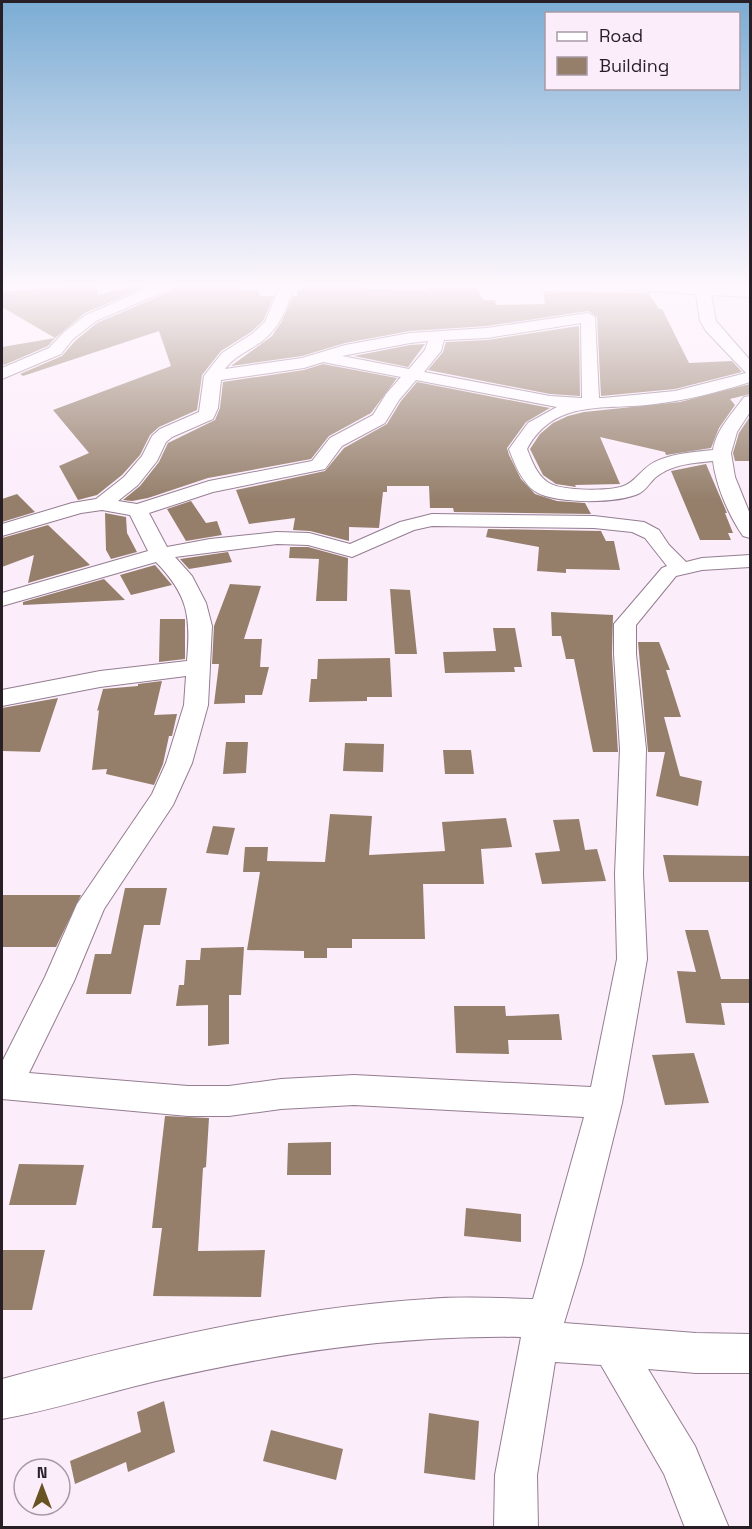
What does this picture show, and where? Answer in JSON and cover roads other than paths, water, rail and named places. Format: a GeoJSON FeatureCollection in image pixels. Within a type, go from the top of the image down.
{"type":"FeatureCollection","features":[{"type":"Feature","properties":{"kind":"street"},"geometry":{"type":"LineString","coordinates":[[2,374],[40,357]]}},
{"type":"Feature","properties":{"kind":"street"},"geometry":{"type":"LineString","coordinates":[[102,504],[131,481],[151,457],[158,440],[166,433],[207,415],[211,402],[212,376],[227,357]]}},
{"type":"Feature","properties":{"kind":"street"},"geometry":{"type":"LineString","coordinates":[[212,376],[263,370],[321,357]]}},
{"type":"Feature","properties":{"kind":"street"},"geometry":{"type":"LineString","coordinates":[[325,357],[550,401],[586,404],[674,398],[749,368]]}},
{"type":"Feature","properties":{"kind":"street"},"geometry":{"type":"LineString","coordinates":[[2,530],[79,507],[102,504],[138,510],[209,487],[318,465],[336,442],[379,419],[392,398],[427,357]]}},
{"type":"Feature","properties":{"kind":"street"},"geometry":{"type":"LineString","coordinates":[[586,404],[587,357]]}},
{"type":"Feature","properties":{"kind":"street"},"geometry":{"type":"LineString","coordinates":[[750,401],[731,426],[722,447],[724,473],[750,532]]}},
{"type":"Feature","properties":{"kind":"street"},"geometry":{"type":"LineString","coordinates":[[586,404],[551,414],[536,424],[523,438],[518,449],[524,464],[543,488],[588,494],[630,490],[641,484],[650,472],[665,465],[685,459],[723,455]]}},
{"type":"Feature","properties":{"kind":"street"},"geometry":{"type":"LineString","coordinates":[[138,510],[160,554],[181,576],[195,603],[201,626],[196,705],[179,763],[164,798],[91,904],[59,981],[4,1091],[188,1101],[229,1101],[281,1094],[354,1090],[605,1103]]}},
{"type":"Feature","properties":{"kind":"street"},"geometry":{"type":"LineString","coordinates":[[2,600],[160,554],[277,538],[309,539],[352,551],[407,526],[432,520],[531,520],[621,523],[637,526],[652,534],[681,568]]}},
{"type":"Feature","properties":{"kind":"street"},"geometry":{"type":"LineString","coordinates":[[516,1527],[516,1475],[543,1330],[605,1103],[632,959],[629,874],[633,749],[625,624],[669,572],[713,563],[750,561]]}},
{"type":"Feature","properties":{"kind":"street"},"geometry":{"type":"LineString","coordinates":[[2,698],[60,684],[198,667]]}},
{"type":"Feature","properties":{"kind":"street"},"geometry":{"type":"LineString","coordinates":[[2,1399],[148,1362],[274,1337],[415,1318],[543,1330],[612,1347],[696,1353],[750,1353]]}},
{"type":"Feature","properties":{"kind":"street"},"geometry":{"type":"LineString","coordinates":[[612,1347],[680,1461],[707,1527]]}}]}
